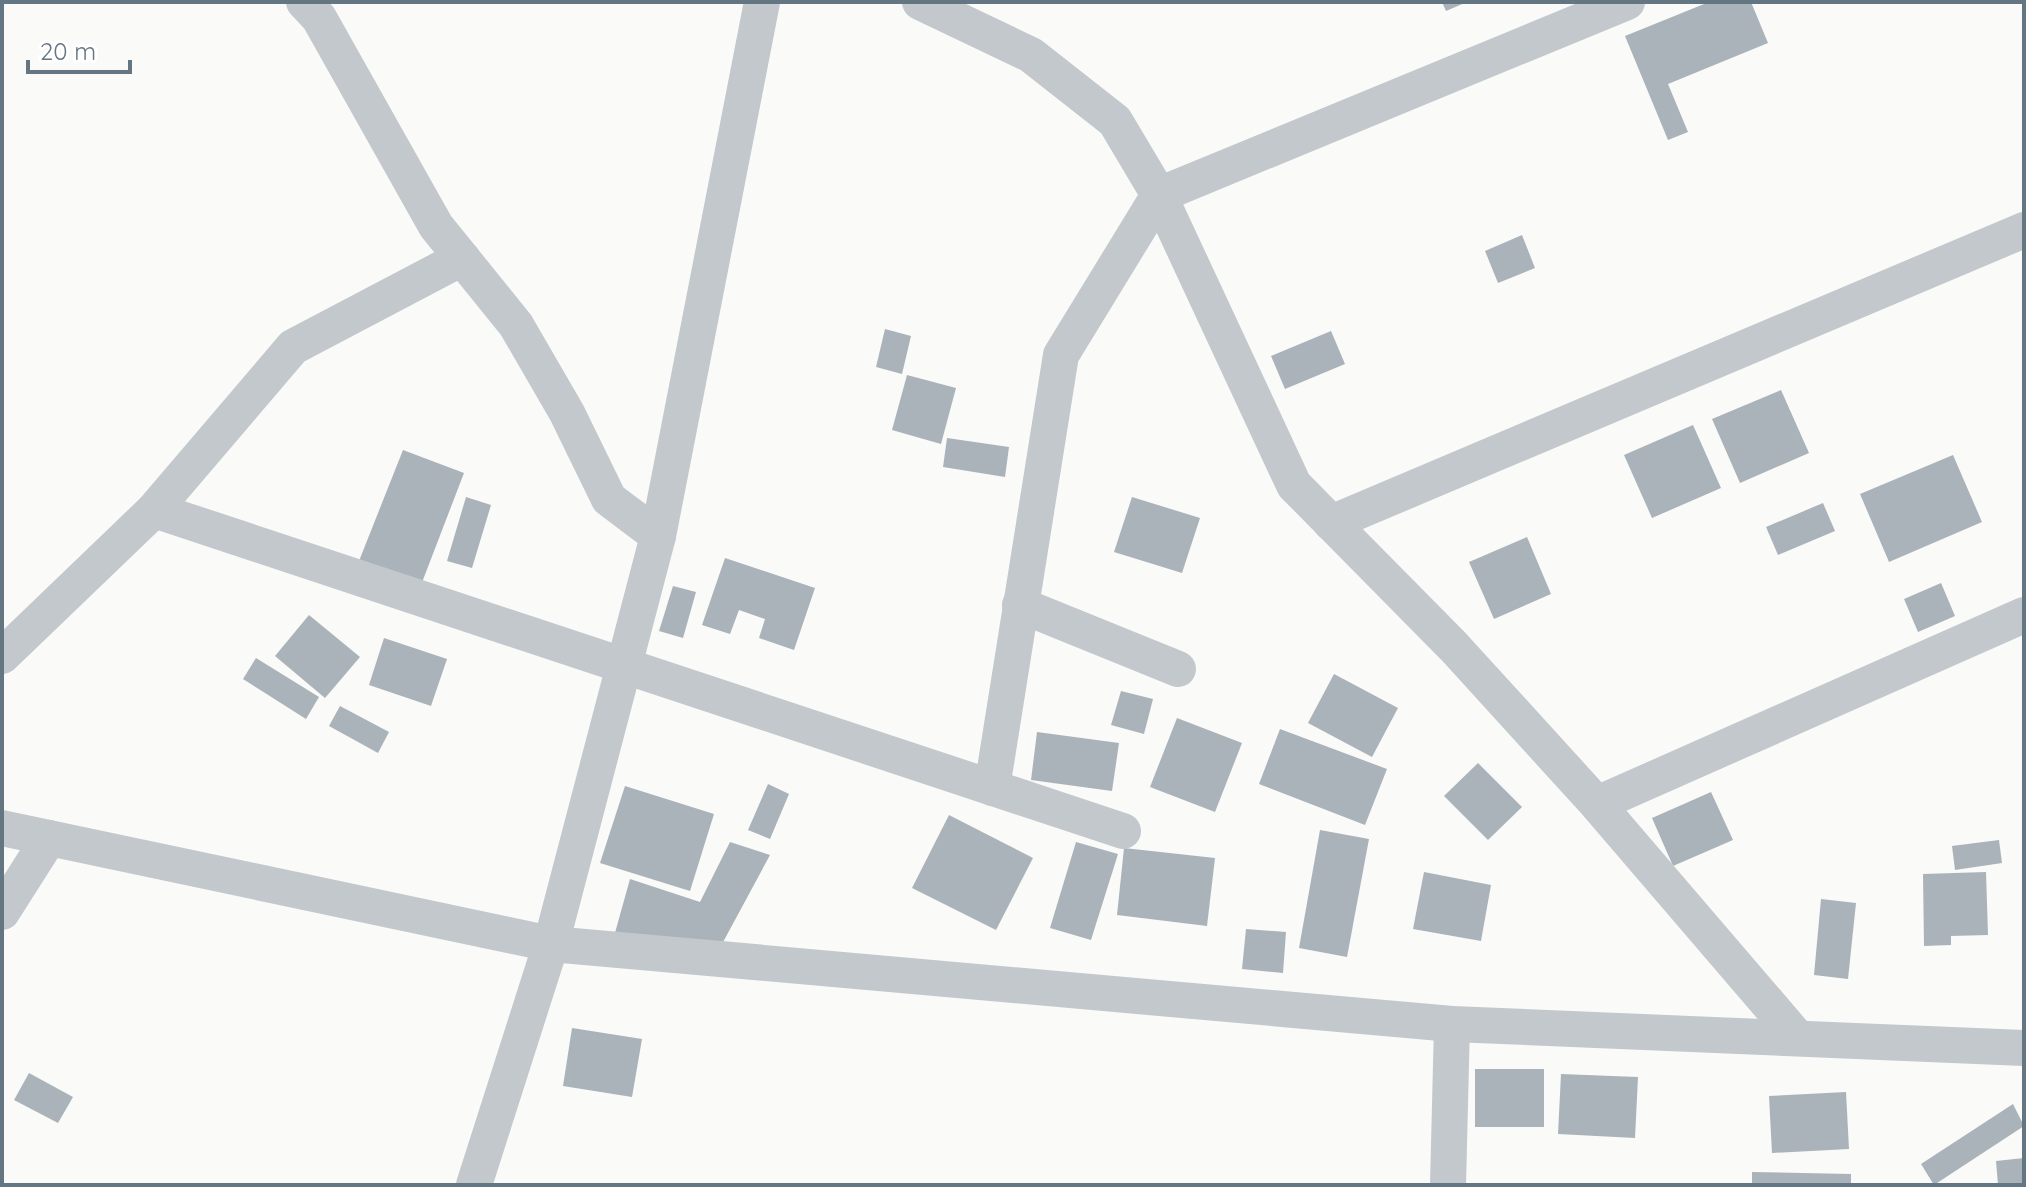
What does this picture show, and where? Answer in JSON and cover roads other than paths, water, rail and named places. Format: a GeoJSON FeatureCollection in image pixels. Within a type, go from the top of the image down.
{"type":"FeatureCollection","features":[{"type":"Feature","properties":{"kind":"street"},"geometry":{"type":"LineString","coordinates":[[304,2],[319,18],[436,226],[516,325],[567,413],[609,499],[658,536]]}},
{"type":"Feature","properties":{"kind":"street"},"geometry":{"type":"LineString","coordinates":[[474,1185],[551,944],[658,536],[762,2]]}},
{"type":"Feature","properties":{"kind":"street"},"geometry":{"type":"LineString","coordinates":[[920,2],[1031,55],[1115,121],[1159,195],[1294,485],[1454,647],[1597,804],[1796,1036]]}},
{"type":"Feature","properties":{"kind":"street"},"geometry":{"type":"LineString","coordinates":[[992,788],[1061,355],[1159,195],[1627,2]]}},
{"type":"Feature","properties":{"kind":"street"},"geometry":{"type":"LineString","coordinates":[[1331,523],[2024,230]]}},
{"type":"Feature","properties":{"kind":"street"},"geometry":{"type":"LineString","coordinates":[[2,656],[154,510],[293,347],[462,258]]}},
{"type":"Feature","properties":{"kind":"street"},"geometry":{"type":"LineString","coordinates":[[154,510],[1123,831]]}},
{"type":"Feature","properties":{"kind":"street"},"geometry":{"type":"LineString","coordinates":[[1020,605],[1178,669]]}},
{"type":"Feature","properties":{"kind":"street"},"geometry":{"type":"LineString","coordinates":[[1597,804],[2024,615]]}},
{"type":"Feature","properties":{"kind":"street"},"geometry":{"type":"LineString","coordinates":[[2,828],[551,944],[1452,1024],[1796,1036],[2024,1048]]}},
{"type":"Feature","properties":{"kind":"street"},"geometry":{"type":"LineString","coordinates":[[2,912],[49,838]]}},
{"type":"Feature","properties":{"kind":"street"},"geometry":{"type":"LineString","coordinates":[[1448,1185],[1452,1024]]}}]}
